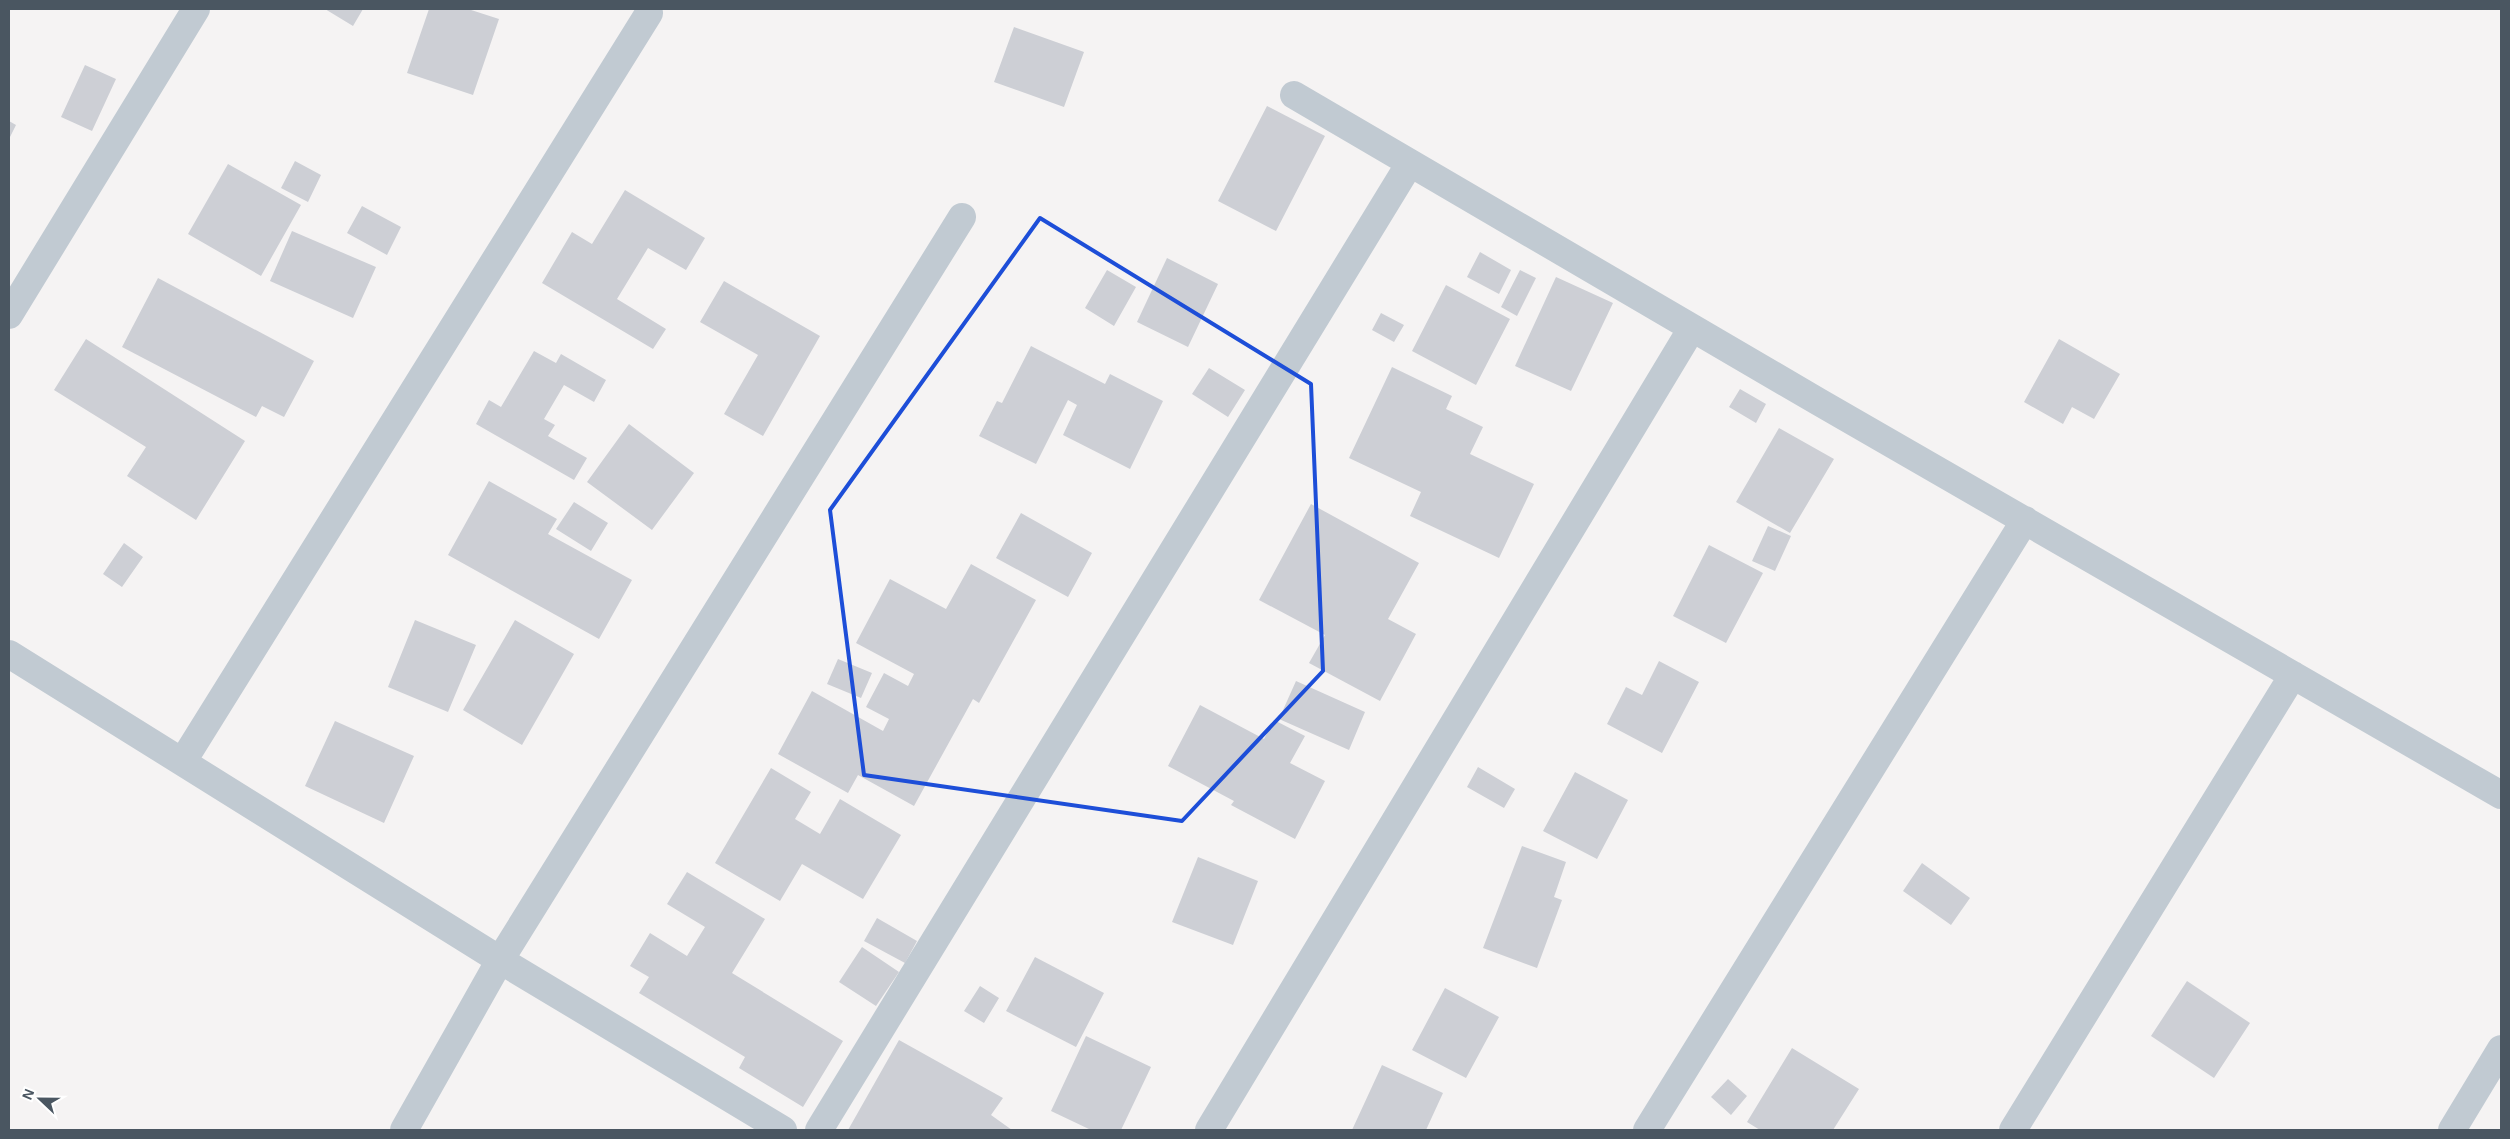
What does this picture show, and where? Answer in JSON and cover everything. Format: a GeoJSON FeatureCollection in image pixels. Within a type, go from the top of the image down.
{"type":"FeatureCollection","features":[{"type":"Feature","properties":{"kind":"street"},"geometry":{"type":"LineString","coordinates":[[9,314],[196,9]]}},
{"type":"Feature","properties":{"kind":"street"},"geometry":{"type":"LineString","coordinates":[[183,761],[649,13]]}},
{"type":"Feature","properties":{"kind":"street"},"geometry":{"type":"LineString","coordinates":[[1294,95],[1692,328],[2501,795]]}},
{"type":"Feature","properties":{"kind":"street"},"geometry":{"type":"LineString","coordinates":[[819,1130],[1410,163]]}},
{"type":"Feature","properties":{"kind":"street"},"geometry":{"type":"LineString","coordinates":[[404,1130],[500,960],[962,217]]}},
{"type":"Feature","properties":{"kind":"street"},"geometry":{"type":"LineString","coordinates":[[1209,1130],[1692,328]]}},
{"type":"Feature","properties":{"kind":"street"},"geometry":{"type":"LineString","coordinates":[[1647,1130],[2025,520]]}},
{"type":"Feature","properties":{"kind":"street"},"geometry":{"type":"LineString","coordinates":[[9,654],[500,960],[783,1130]]}},
{"type":"Feature","properties":{"kind":"street"},"geometry":{"type":"LineString","coordinates":[[2013,1130],[2293,675]]}},
{"type":"Feature","properties":{"kind":"street"},"geometry":{"type":"LineString","coordinates":[[2452,1130],[2501,1049]]}},
{"type":"Feature","properties":{"kind":"highlighted area"},"geometry":{"type":"Polygon","coordinates":[[[1040,218],[1311,384],[1323,671],[1182,821],[864,775],[830,510],[1040,218]]]}},
{"type":"Feature","properties":{"kind":"building"},"geometry":{"type":"Polygon","coordinates":[[[325,9],[363,9],[353,26],[325,9]]]}},
{"type":"Feature","properties":{"kind":"building"},"geometry":{"type":"Polygon","coordinates":[[[429,9],[468,9],[499,19],[473,95],[407,73],[429,9]]]}},
{"type":"Feature","properties":{"kind":"building"},"geometry":{"type":"Polygon","coordinates":[[[1014,27],[1084,52],[1064,107],[994,82],[1014,27]]]}},
{"type":"Feature","properties":{"kind":"building"},"geometry":{"type":"Polygon","coordinates":[[[85,65],[116,79],[92,131],[61,117],[85,65]]]}},
{"type":"Feature","properties":{"kind":"building"},"geometry":{"type":"Polygon","coordinates":[[[1267,106],[1325,136],[1276,231],[1218,201],[1267,106]]]}},
{"type":"Feature","properties":{"kind":"building"},"geometry":{"type":"Polygon","coordinates":[[[9,121],[16,125],[9,139],[9,121]]]}},
{"type":"Feature","properties":{"kind":"building"},"geometry":{"type":"Polygon","coordinates":[[[295,161],[321,175],[308,202],[281,188],[295,161]]]}},
{"type":"Feature","properties":{"kind":"building"},"geometry":{"type":"Polygon","coordinates":[[[228,164],[301,205],[261,276],[188,234],[228,164]]]}},
{"type":"Feature","properties":{"kind":"building"},"geometry":{"type":"Polygon","coordinates":[[[625,190],[705,238],[686,270],[648,248],[617,299],[666,329],[653,349],[542,283],[572,232],[592,244],[625,190]]]}},
{"type":"Feature","properties":{"kind":"building"},"geometry":{"type":"Polygon","coordinates":[[[362,206],[401,227],[387,255],[347,233],[362,206]]]}},
{"type":"Feature","properties":{"kind":"building"},"geometry":{"type":"Polygon","coordinates":[[[292,231],[376,267],[353,318],[270,281],[292,231]]]}},
{"type":"Feature","properties":{"kind":"building"},"geometry":{"type":"Polygon","coordinates":[[[1480,252],[1511,270],[1499,294],[1467,277],[1480,252]]]}},
{"type":"Feature","properties":{"kind":"building"},"geometry":{"type":"Polygon","coordinates":[[[1167,258],[1218,284],[1188,347],[1137,322],[1167,258]]]}},
{"type":"Feature","properties":{"kind":"building"},"geometry":{"type":"Polygon","coordinates":[[[1107,270],[1136,287],[1114,326],[1085,308],[1107,270]]]}},
{"type":"Feature","properties":{"kind":"building"},"geometry":{"type":"Polygon","coordinates":[[[1520,270],[1536,278],[1517,316],[1501,307],[1520,270]]]}},
{"type":"Feature","properties":{"kind":"building"},"geometry":{"type":"Polygon","coordinates":[[[1556,277],[1613,303],[1571,391],[1515,366],[1556,277]]]}},
{"type":"Feature","properties":{"kind":"building"},"geometry":{"type":"Polygon","coordinates":[[[158,278],[314,361],[284,417],[262,406],[256,417],[122,347],[158,278]]]}},
{"type":"Feature","properties":{"kind":"building"},"geometry":{"type":"Polygon","coordinates":[[[724,281],[820,336],[763,436],[724,414],[758,355],[700,322],[724,281]]]}},
{"type":"Feature","properties":{"kind":"building"},"geometry":{"type":"Polygon","coordinates":[[[1446,285],[1510,319],[1476,385],[1412,351],[1446,285]]]}},
{"type":"Feature","properties":{"kind":"building"},"geometry":{"type":"Polygon","coordinates":[[[1381,313],[1404,325],[1394,342],[1372,330],[1381,313]]]}},
{"type":"Feature","properties":{"kind":"building"},"geometry":{"type":"Polygon","coordinates":[[[86,339],[245,441],[196,520],[127,476],[146,447],[54,390],[86,339]]]}},
{"type":"Feature","properties":{"kind":"building"},"geometry":{"type":"Polygon","coordinates":[[[2059,339],[2120,374],[2094,419],[2072,407],[2063,424],[2024,402],[2059,339]]]}},
{"type":"Feature","properties":{"kind":"building"},"geometry":{"type":"Polygon","coordinates":[[[1031,346],[1105,384],[1110,374],[1163,401],[1130,469],[1063,435],[1077,405],[1068,400],[1036,464],[979,436],[997,401],[1002,403],[1031,346]]]}},
{"type":"Feature","properties":{"kind":"building"},"geometry":{"type":"Polygon","coordinates":[[[534,351],[556,363],[561,354],[606,380],[594,402],[564,385],[544,419],[555,425],[548,436],[587,458],[574,480],[476,424],[489,400],[501,407],[534,351]]]}},
{"type":"Feature","properties":{"kind":"building"},"geometry":{"type":"Polygon","coordinates":[[[1392,367],[1452,396],[1446,409],[1483,427],[1470,454],[1534,484],[1499,558],[1410,516],[1421,492],[1349,458],[1392,367]]]}},
{"type":"Feature","properties":{"kind":"building"},"geometry":{"type":"Polygon","coordinates":[[[1209,368],[1245,390],[1228,417],[1192,394],[1209,368]]]}},
{"type":"Feature","properties":{"kind":"building"},"geometry":{"type":"Polygon","coordinates":[[[1740,389],[1766,404],[1756,423],[1729,407],[1740,389]]]}},
{"type":"Feature","properties":{"kind":"building"},"geometry":{"type":"Polygon","coordinates":[[[629,424],[694,473],[652,530],[587,482],[629,424]]]}},
{"type":"Feature","properties":{"kind":"building"},"geometry":{"type":"Polygon","coordinates":[[[1779,428],[1834,459],[1790,533],[1736,502],[1779,428]]]}},
{"type":"Feature","properties":{"kind":"building"},"geometry":{"type":"Polygon","coordinates":[[[489,481],[557,519],[548,534],[632,580],[599,639],[448,555],[489,481]]]}},
{"type":"Feature","properties":{"kind":"building"},"geometry":{"type":"Polygon","coordinates":[[[574,502],[608,523],[591,551],[556,529],[574,502]]]}},
{"type":"Feature","properties":{"kind":"building"},"geometry":{"type":"Polygon","coordinates":[[[1311,504],[1419,563],[1388,619],[1416,634],[1380,701],[1309,663],[1325,635],[1259,600],[1311,504]]]}},
{"type":"Feature","properties":{"kind":"building"},"geometry":{"type":"Polygon","coordinates":[[[1021,513],[1092,553],[1068,597],[996,558],[1021,513]]]}},
{"type":"Feature","properties":{"kind":"building"},"geometry":{"type":"Polygon","coordinates":[[[1768,526],[1791,536],[1775,571],[1752,561],[1768,526]]]}},
{"type":"Feature","properties":{"kind":"building"},"geometry":{"type":"Polygon","coordinates":[[[124,543],[143,557],[122,587],[103,574],[124,543]]]}},
{"type":"Feature","properties":{"kind":"building"},"geometry":{"type":"Polygon","coordinates":[[[1709,545],[1763,573],[1726,643],[1673,616],[1709,545]]]}},
{"type":"Feature","properties":{"kind":"building"},"geometry":{"type":"Polygon","coordinates":[[[971,564],[1036,600],[979,703],[973,699],[914,806],[858,775],[848,793],[778,754],[812,691],[883,731],[889,719],[866,707],[884,673],[908,686],[914,674],[856,643],[890,579],[946,609],[971,564]]]}},
{"type":"Feature","properties":{"kind":"building"},"geometry":{"type":"Polygon","coordinates":[[[415,620],[476,645],[448,712],[388,687],[415,620]]]}},
{"type":"Feature","properties":{"kind":"building"},"geometry":{"type":"Polygon","coordinates":[[[515,620],[574,654],[522,745],[463,710],[515,620]]]}},
{"type":"Feature","properties":{"kind":"building"},"geometry":{"type":"Polygon","coordinates":[[[838,659],[872,673],[861,698],[827,684],[838,659]]]}},
{"type":"Feature","properties":{"kind":"building"},"geometry":{"type":"Polygon","coordinates":[[[1659,661],[1699,682],[1662,753],[1607,724],[1626,687],[1642,695],[1659,661]]]}},
{"type":"Feature","properties":{"kind":"building"},"geometry":{"type":"Polygon","coordinates":[[[1296,681],[1365,712],[1349,750],[1279,719],[1296,681]]]}},
{"type":"Feature","properties":{"kind":"building"},"geometry":{"type":"Polygon","coordinates":[[[1200,705],[1264,739],[1274,720],[1305,736],[1290,763],[1325,781],[1295,839],[1231,805],[1234,801],[1168,766],[1200,705]]]}},
{"type":"Feature","properties":{"kind":"building"},"geometry":{"type":"Polygon","coordinates":[[[335,721],[414,756],[384,823],[305,786],[335,721]]]}},
{"type":"Feature","properties":{"kind":"building"},"geometry":{"type":"Polygon","coordinates":[[[1478,767],[1515,789],[1504,808],[1467,787],[1478,767]]]}},
{"type":"Feature","properties":{"kind":"building"},"geometry":{"type":"Polygon","coordinates":[[[771,768],[811,792],[795,819],[820,834],[840,799],[901,835],[863,899],[802,864],[780,901],[715,863],[771,768]]]}},
{"type":"Feature","properties":{"kind":"building"},"geometry":{"type":"Polygon","coordinates":[[[1575,772],[1628,800],[1597,859],[1543,831],[1575,772]]]}},
{"type":"Feature","properties":{"kind":"building"},"geometry":{"type":"Polygon","coordinates":[[[1522,846],[1566,862],[1554,897],[1562,900],[1537,968],[1483,948],[1522,846]]]}},
{"type":"Feature","properties":{"kind":"building"},"geometry":{"type":"Polygon","coordinates":[[[1198,857],[1258,881],[1233,945],[1172,922],[1198,857]]]}},
{"type":"Feature","properties":{"kind":"building"},"geometry":{"type":"Polygon","coordinates":[[[1922,863],[1970,898],[1951,925],[1903,891],[1922,863]]]}},
{"type":"Feature","properties":{"kind":"building"},"geometry":{"type":"Polygon","coordinates":[[[687,872],[765,919],[732,973],[843,1041],[803,1107],[739,1068],[745,1057],[639,993],[649,977],[630,966],[650,933],[687,956],[705,927],[667,904],[687,872]]]}},
{"type":"Feature","properties":{"kind":"building"},"geometry":{"type":"Polygon","coordinates":[[[877,918],[917,941],[905,963],[864,941],[877,918]]]}},
{"type":"Feature","properties":{"kind":"building"},"geometry":{"type":"Polygon","coordinates":[[[862,947],[899,972],[876,1006],[839,982],[862,947]]]}},
{"type":"Feature","properties":{"kind":"building"},"geometry":{"type":"Polygon","coordinates":[[[1035,957],[1104,993],[1076,1047],[1006,1011],[1035,957]]]}},
{"type":"Feature","properties":{"kind":"building"},"geometry":{"type":"Polygon","coordinates":[[[2187,981],[2250,1023],[2214,1078],[2151,1036],[2187,981]]]}},
{"type":"Feature","properties":{"kind":"building"},"geometry":{"type":"Polygon","coordinates":[[[980,986],[999,998],[984,1023],[964,1011],[980,986]]]}},
{"type":"Feature","properties":{"kind":"building"},"geometry":{"type":"Polygon","coordinates":[[[1445,988],[1499,1017],[1466,1078],[1412,1050],[1445,988]]]}},
{"type":"Feature","properties":{"kind":"building"},"geometry":{"type":"Polygon","coordinates":[[[1086,1036],[1151,1067],[1121,1130],[1091,1130],[1051,1111],[1086,1036]]]}},
{"type":"Feature","properties":{"kind":"building"},"geometry":{"type":"Polygon","coordinates":[[[899,1040],[1003,1098],[991,1115],[1012,1130],[848,1130],[899,1040]]]}},
{"type":"Feature","properties":{"kind":"building"},"geometry":{"type":"Polygon","coordinates":[[[1792,1048],[1859,1089],[1833,1130],[1760,1130],[1747,1122],[1792,1048]]]}},
{"type":"Feature","properties":{"kind":"building"},"geometry":{"type":"Polygon","coordinates":[[[1382,1065],[1443,1093],[1426,1130],[1352,1130],[1382,1065]]]}},
{"type":"Feature","properties":{"kind":"building"},"geometry":{"type":"Polygon","coordinates":[[[1728,1079],[1747,1096],[1731,1115],[1711,1097],[1728,1079]]]}}]}
